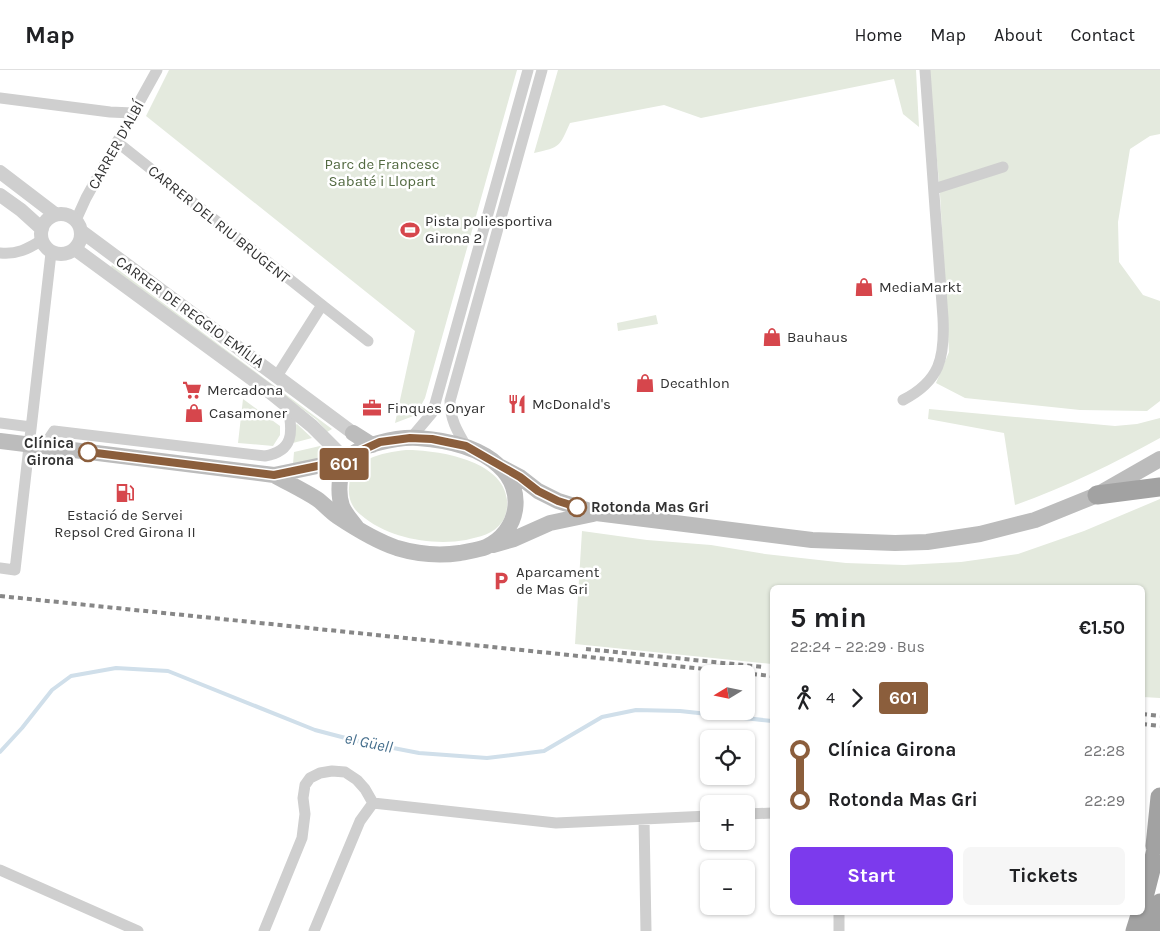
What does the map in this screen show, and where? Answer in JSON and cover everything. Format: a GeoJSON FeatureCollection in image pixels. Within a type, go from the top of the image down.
{"type":"FeatureCollection","features":[{"type":"Feature","properties":{"kind":"highway"},"geometry":{"type":"LineString","coordinates":[[1097,495],[1160,487]]}},
{"type":"Feature","properties":{"kind":"highway"},"geometry":{"type":"LineString","coordinates":[[1155,856],[1160,797]]}},
{"type":"Feature","properties":{"kind":"highway"},"geometry":{"type":"LineString","coordinates":[[1145,894],[1160,834]]}},
{"type":"Feature","properties":{"kind":"highway"},"geometry":{"type":"LineString","coordinates":[[1152,931],[1160,903]]}},
{"type":"Feature","properties":{"kind":"highway"},"geometry":{"type":"LineString","coordinates":[[1135,931],[1139,915]]}},
{"type":"Feature","properties":{"kind":"main road","name":"CARRER DE REGGIO EMÍLIA"},"geometry":{"type":"LineString","coordinates":[[353,433],[372,445]]}},
{"type":"Feature","properties":{"kind":"main road"},"geometry":{"type":"LineString","coordinates":[[0,441],[271,474],[327,464],[372,445],[395,439],[432,439],[466,446],[520,477],[538,491],[558,501],[596,513],[812,540],[895,544],[953,539],[1035,520],[1097,495],[1160,459]]}},
{"type":"Feature","properties":{"kind":"main road"},"geometry":{"type":"LineString","coordinates":[[342,458],[340,501],[357,528]]}},
{"type":"Feature","properties":{"kind":"main road"},"geometry":{"type":"LineString","coordinates":[[486,547],[498,540],[508,529],[515,514],[516,499],[514,490],[510,480],[499,466]]}},
{"type":"Feature","properties":{"kind":"main road"},"geometry":{"type":"LineString","coordinates":[[271,474],[315,498],[335,515],[378,540],[417,552],[454,554],[514,539],[550,523],[596,513]]}},
{"type":"Feature","properties":{"kind":"street","name":"CARRER D'ALBÍ"},"geometry":{"type":"LineString","coordinates":[[78,226],[86,198],[157,70]]}},
{"type":"Feature","properties":{"kind":"street"},"geometry":{"type":"LineString","coordinates":[[410,438],[432,413],[436,404],[528,70]]}},
{"type":"Feature","properties":{"kind":"street"},"geometry":{"type":"LineString","coordinates":[[466,446],[454,426],[450,413],[450,401],[542,70]]}},
{"type":"Feature","properties":{"kind":"street"},"geometry":{"type":"LineString","coordinates":[[903,400],[923,388],[936,370],[943,349],[944,336],[925,70]]}},
{"type":"Feature","properties":{"kind":"street"},"geometry":{"type":"LineString","coordinates":[[0,98],[110,112],[133,113]]}},
{"type":"Feature","properties":{"kind":"street","name":"CARRER DEL RIU BRUGENT"},"geometry":{"type":"LineString","coordinates":[[118,142],[368,341]]}},
{"type":"Feature","properties":{"kind":"street"},"geometry":{"type":"LineString","coordinates":[[934,189],[1003,167]]}},
{"type":"Feature","properties":{"kind":"street"},"geometry":{"type":"LineString","coordinates":[[0,172],[55,214]]}},
{"type":"Feature","properties":{"kind":"street"},"geometry":{"type":"LineString","coordinates":[[0,195],[21,210],[42,234],[46,248],[51,253],[65,254],[75,249],[81,240],[78,226],[66,214],[55,214],[46,220],[42,234],[28,249],[10,254],[0,253]]}},
{"type":"Feature","properties":{"kind":"street","name":"CARRER DE REGGIO EMÍLIA"},"geometry":{"type":"LineString","coordinates":[[78,226],[353,433]]}},
{"type":"Feature","properties":{"kind":"street","name":"CARRER DE REGGIO EMÍLIA"},"geometry":{"type":"LineString","coordinates":[[75,249],[288,407],[312,426],[342,458]]}},
{"type":"Feature","properties":{"kind":"street"},"geometry":{"type":"LineString","coordinates":[[0,568],[15,570],[36,445],[31,427],[51,253]]}},
{"type":"Feature","properties":{"kind":"street"},"geometry":{"type":"LineString","coordinates":[[277,376],[322,305]]}},
{"type":"Feature","properties":{"kind":"street"},"geometry":{"type":"LineString","coordinates":[[36,445],[54,431],[265,456],[278,452],[290,439],[292,426],[288,407]]}},
{"type":"Feature","properties":{"kind":"street"},"geometry":{"type":"LineString","coordinates":[[0,423],[31,427]]}},
{"type":"Feature","properties":{"kind":"street"},"geometry":{"type":"LineString","coordinates":[[250,454],[271,474]]}},
{"type":"Feature","properties":{"kind":"street"},"geometry":{"type":"LineString","coordinates":[[264,931],[302,838],[305,814],[303,798],[305,785],[310,778],[326,772],[345,772],[357,780],[373,803]]}},
{"type":"Feature","properties":{"kind":"street"},"geometry":{"type":"LineString","coordinates":[[373,803],[556,823],[700,816]]}},
{"type":"Feature","properties":{"kind":"street"},"geometry":{"type":"LineString","coordinates":[[314,931],[360,821],[373,803]]}},
{"type":"Feature","properties":{"kind":"street"},"geometry":{"type":"LineString","coordinates":[[755,814],[770,813]]}},
{"type":"Feature","properties":{"kind":"street"},"geometry":{"type":"LineString","coordinates":[[644,819],[646,931]]}},
{"type":"Feature","properties":{"kind":"street"},"geometry":{"type":"LineString","coordinates":[[0,870],[138,931]]}},
{"type":"Feature","properties":{"kind":"street"},"geometry":{"type":"LineString","coordinates":[[838,915],[839,931]]}},
{"type":"Feature","properties":{"kind":"green space","name":"Parc de Francesc Sabaté i Llopart"},"geometry":{"type":"Polygon","coordinates":[[[169,70],[517,70],[425,398],[416,415],[395,423],[415,331],[146,116],[169,70]]]}},
{"type":"Feature","properties":{"kind":"green space"},"geometry":{"type":"Polygon","coordinates":[[[558,70],[916,70],[919,127],[903,114],[894,79],[701,118],[664,105],[570,123],[558,145],[534,153],[558,70]]]}},
{"type":"Feature","properties":{"kind":"green space"},"geometry":{"type":"Polygon","coordinates":[[[929,70],[1160,70],[1160,134],[1150,136],[1130,149],[1118,222],[1119,262],[1143,295],[1160,301],[1160,401],[1147,411],[1080,410],[965,398],[936,383],[949,352],[940,194],[929,70]]]}},
{"type":"Feature","properties":{"kind":"green space"},"geometry":{"type":"Polygon","coordinates":[[[112,265],[332,429],[327,432],[317,420],[111,267],[112,265]]]}},
{"type":"Feature","properties":{"kind":"green space"},"geometry":{"type":"Polygon","coordinates":[[[656,315],[658,324],[618,331],[617,323],[656,315]]]}},
{"type":"Feature","properties":{"kind":"green space"},"geometry":{"type":"Polygon","coordinates":[[[243,399],[280,426],[280,435],[273,446],[238,443],[243,399]]]}},
{"type":"Feature","properties":{"kind":"green space"},"geometry":{"type":"Polygon","coordinates":[[[929,409],[1115,426],[1137,424],[1160,418],[1160,438],[1053,491],[1015,505],[1004,433],[928,419],[929,409]]]}},
{"type":"Feature","properties":{"kind":"green space"},"geometry":{"type":"Polygon","coordinates":[[[297,424],[312,438],[293,443],[295,425],[297,424]]]}},
{"type":"Feature","properties":{"kind":"green space"},"geometry":{"type":"Polygon","coordinates":[[[320,446],[326,453],[326,457],[293,464],[294,452],[320,446]]]}},
{"type":"Feature","properties":{"kind":"green space"},"geometry":{"type":"Polygon","coordinates":[[[406,450],[451,455],[467,460],[494,475],[503,486],[507,500],[505,517],[499,526],[491,532],[466,540],[453,542],[425,541],[397,535],[372,523],[361,515],[353,507],[349,496],[351,478],[355,470],[361,464],[378,455],[406,450]]]}},
{"type":"Feature","properties":{"kind":"green space"},"geometry":{"type":"Polygon","coordinates":[[[1160,499],[1160,698],[1145,697],[1145,585],[770,585],[770,664],[575,644],[582,531],[647,540],[711,545],[765,554],[846,563],[904,565],[961,562],[1018,554],[1084,531],[1160,499]]]}},
{"type":"Feature","properties":{"kind":"waterway","name":"el Güell"},"geometry":{"type":"LineString","coordinates":[[0,752],[52,690],[71,676],[116,668],[168,671],[315,730],[357,741],[419,753],[487,758],[544,751],[602,717],[636,710],[680,711],[770,721]]}},
{"type":"Feature","properties":{"kind":"railway"},"geometry":{"type":"LineString","coordinates":[[0,596],[770,676]]}},
{"type":"Feature","properties":{"kind":"railway"},"geometry":{"type":"LineString","coordinates":[[586,649],[763,667]]}},
{"type":"Feature","properties":{"kind":"railway"},"geometry":{"type":"LineString","coordinates":[[1145,714],[1160,716]]}},
{"type":"Feature","properties":{"kind":"railway"},"geometry":{"type":"LineString","coordinates":[[1145,724],[1160,726]]}},
{"type":"Feature","properties":{"kind":"bus line","name":"601"},"geometry":{"type":"LineString","coordinates":[[88,452],[274,475],[327,464],[344,464],[350,456],[380,442],[410,438],[432,439],[466,446],[520,477],[538,491],[558,501],[577,507]]}},
{"type":"Feature","properties":{"kind":"place","name":"Pista poliesportiva Girona 2"},"geometry":{"type":"Point","coordinates":[410,230]}},
{"type":"Feature","properties":{"kind":"place","name":"MediaMarkt"},"geometry":{"type":"Point","coordinates":[864,287]}},
{"type":"Feature","properties":{"kind":"place","name":"Bauhaus"},"geometry":{"type":"Point","coordinates":[772,337]}},
{"type":"Feature","properties":{"kind":"place","name":"Decathlon"},"geometry":{"type":"Point","coordinates":[645,383]}},
{"type":"Feature","properties":{"kind":"place","name":"Mercadona"},"geometry":{"type":"Point","coordinates":[192,390]}},
{"type":"Feature","properties":{"kind":"place","name":"McDonald's"},"geometry":{"type":"Point","coordinates":[517,404]}},
{"type":"Feature","properties":{"kind":"place","name":"Finques Onyar"},"geometry":{"type":"Point","coordinates":[372,408]}},
{"type":"Feature","properties":{"kind":"place","name":"Casamoner"},"geometry":{"type":"Point","coordinates":[194,413]}},
{"type":"Feature","properties":{"kind":"place","name":"Clínica Girona"},"geometry":{"type":"Point","coordinates":[88,452]}},
{"type":"Feature","properties":{"kind":"place","name":"Estació de Servei Repsol Cred Girona II"},"geometry":{"type":"Point","coordinates":[125,493]}},
{"type":"Feature","properties":{"kind":"place","name":"Rotonda Mas Gri"},"geometry":{"type":"Point","coordinates":[577,507]}},
{"type":"Feature","properties":{"kind":"place","name":"Aparcament de Mas Gri"},"geometry":{"type":"Point","coordinates":[501,581]}}]}
